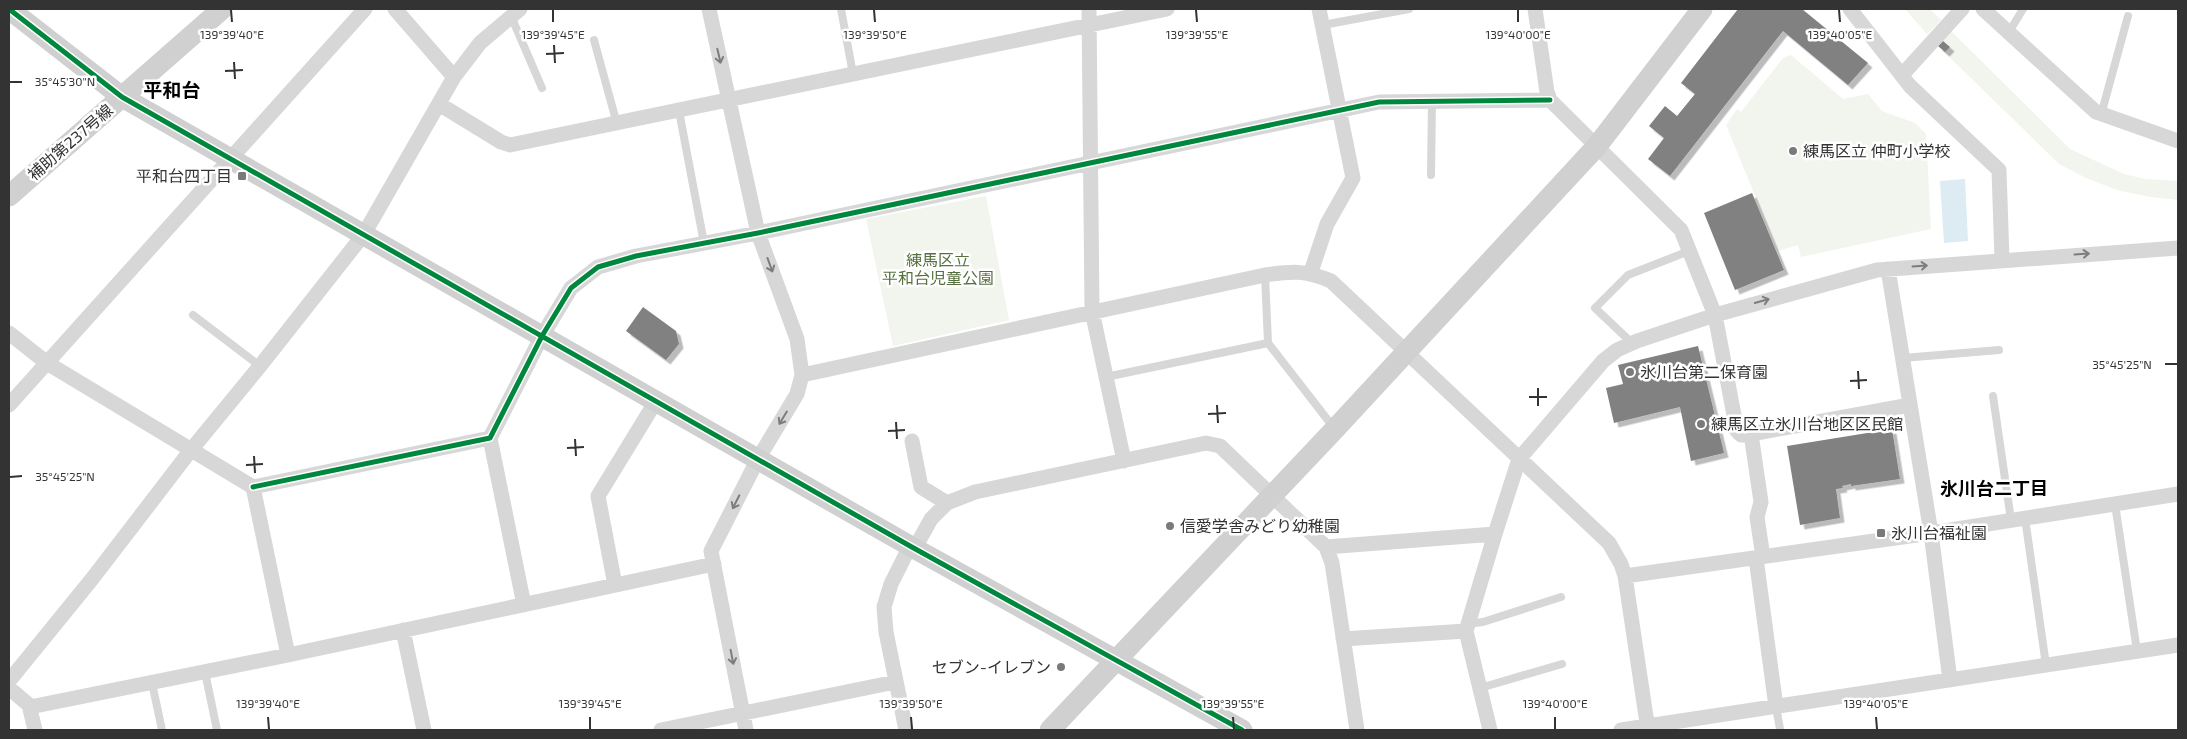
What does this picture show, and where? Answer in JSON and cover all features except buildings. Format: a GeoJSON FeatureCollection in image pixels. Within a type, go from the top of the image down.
{"type":"FeatureCollection","features":[{"type":"Feature","properties":{"kind":"street"},"geometry":{"type":"LineString","coordinates":[[9,9],[122,96],[912,547],[1242,730]]}},
{"type":"Feature","properties":{"kind":"street","name":"補助第237号線"},"geometry":{"type":"LineString","coordinates":[[9,196],[222,9]]}},
{"type":"Feature","properties":{"kind":"street"},"geometry":{"type":"LineString","coordinates":[[9,405],[365,9]]}},
{"type":"Feature","properties":{"kind":"street"},"geometry":{"type":"LineString","coordinates":[[395,9],[454,77]]}},
{"type":"Feature","properties":{"kind":"street"},"geometry":{"type":"LineString","coordinates":[[709,9],[758,233],[797,339],[802,375],[797,394],[758,459],[711,551],[746,730]]}},
{"type":"Feature","properties":{"kind":"street"},"geometry":{"type":"LineString","coordinates":[[1088,9],[1090,25],[1089,162],[1092,311],[1124,461]]}},
{"type":"Feature","properties":{"kind":"street"},"geometry":{"type":"LineString","coordinates":[[439,104],[501,142],[510,145],[1168,9]]}},
{"type":"Feature","properties":{"kind":"street"},"geometry":{"type":"LineString","coordinates":[[1310,272],[1326,224],[1353,178],[1320,9]]}},
{"type":"Feature","properties":{"kind":"street"},"geometry":{"type":"LineString","coordinates":[[1535,9],[1547,92],[1550,100],[1606,157],[1672,218],[1681,230],[1715,315],[1737,431],[1741,435],[1750,434],[1910,405]]}},
{"type":"Feature","properties":{"kind":"street"},"geometry":{"type":"LineString","coordinates":[[1050,730],[1335,429],[1597,146],[1702,9]]}},
{"type":"Feature","properties":{"kind":"street"},"geometry":{"type":"LineString","coordinates":[[1850,9],[1910,86],[1999,170],[2002,260]]}},
{"type":"Feature","properties":{"kind":"street"},"geometry":{"type":"LineString","coordinates":[[1902,75],[1962,9]]}},
{"type":"Feature","properties":{"kind":"street"},"geometry":{"type":"LineString","coordinates":[[1983,9],[2101,115],[2178,141]]}},
{"type":"Feature","properties":{"kind":"street"},"geometry":{"type":"LineString","coordinates":[[9,681],[92,579],[191,450],[364,234],[454,77],[480,43],[516,12]]}},
{"type":"Feature","properties":{"kind":"street"},"geometry":{"type":"LineString","coordinates":[[524,605],[490,438],[542,336],[571,288],[598,267],[636,256],[758,233],[1379,102],[1550,100]]}},
{"type":"Feature","properties":{"kind":"street"},"geometry":{"type":"LineString","coordinates":[[1490,730],[1466,627],[1494,534],[1520,459],[1603,361],[1617,350],[1632,343],[1715,315],[1806,288],[1888,268],[2178,248]]}},
{"type":"Feature","properties":{"kind":"street"},"geometry":{"type":"LineString","coordinates":[[1888,268],[1930,532],[1950,680]]}},
{"type":"Feature","properties":{"kind":"street"},"geometry":{"type":"LineString","coordinates":[[802,375],[1265,275],[1283,272],[1310,272],[1331,281],[1609,543],[1621,564],[1624,576],[1648,728]]}},
{"type":"Feature","properties":{"kind":"street"},"geometry":{"type":"LineString","coordinates":[[9,333],[47,363],[253,487],[490,438]]}},
{"type":"Feature","properties":{"kind":"street"},"geometry":{"type":"LineString","coordinates":[[615,585],[598,496],[656,401]]}},
{"type":"Feature","properties":{"kind":"street"},"geometry":{"type":"LineString","coordinates":[[1750,434],[1762,502],[1757,517],[1776,707]]}},
{"type":"Feature","properties":{"kind":"street"},"geometry":{"type":"LineString","coordinates":[[912,441],[921,487],[947,503]]}},
{"type":"Feature","properties":{"kind":"street"},"geometry":{"type":"LineString","coordinates":[[906,730],[886,632],[884,607],[891,584],[912,547],[931,519],[947,503],[975,492],[1206,443],[1220,446],[1326,547],[1332,562],[1357,730]]}},
{"type":"Feature","properties":{"kind":"street"},"geometry":{"type":"LineString","coordinates":[[253,487],[288,655]]}},
{"type":"Feature","properties":{"kind":"street"},"geometry":{"type":"LineString","coordinates":[[1624,576],[2178,494]]}},
{"type":"Feature","properties":{"kind":"street"},"geometry":{"type":"LineString","coordinates":[[1326,547],[1494,534]]}},
{"type":"Feature","properties":{"kind":"street"},"geometry":{"type":"LineString","coordinates":[[30,707],[288,655],[714,564]]}},
{"type":"Feature","properties":{"kind":"street"},"geometry":{"type":"LineString","coordinates":[[1343,639],[1466,627]]}},
{"type":"Feature","properties":{"kind":"street"},"geometry":{"type":"LineString","coordinates":[[403,630],[424,730]]}},
{"type":"Feature","properties":{"kind":"street"},"geometry":{"type":"LineString","coordinates":[[1621,730],[1648,728],[2178,645]]}},
{"type":"Feature","properties":{"kind":"street"},"geometry":{"type":"LineString","coordinates":[[661,730],[895,682]]}},
{"type":"Feature","properties":{"kind":"street"},"geometry":{"type":"LineString","coordinates":[[9,688],[30,707],[35,730]]}},
{"type":"Feature","properties":{"kind":"lane"},"geometry":{"type":"LineString","coordinates":[[841,9],[853,74]]}},
{"type":"Feature","properties":{"kind":"lane"},"geometry":{"type":"LineString","coordinates":[[1323,25],[1409,9]]}},
{"type":"Feature","properties":{"kind":"lane"},"geometry":{"type":"LineString","coordinates":[[2009,32],[2023,9]]}},
{"type":"Feature","properties":{"kind":"lane"},"geometry":{"type":"LineString","coordinates":[[516,12],[542,88]]}},
{"type":"Feature","properties":{"kind":"lane"},"geometry":{"type":"LineString","coordinates":[[2101,115],[2128,16]]}},
{"type":"Feature","properties":{"kind":"lane"},"geometry":{"type":"LineString","coordinates":[[594,40],[617,124]]}},
{"type":"Feature","properties":{"kind":"lane"},"geometry":{"type":"LineString","coordinates":[[1431,175],[1432,101]]}},
{"type":"Feature","properties":{"kind":"lane"},"geometry":{"type":"LineString","coordinates":[[679,111],[704,243]]}},
{"type":"Feature","properties":{"kind":"lane"},"geometry":{"type":"LineString","coordinates":[[1632,343],[1595,308],[1628,275],[1690,251]]}},
{"type":"Feature","properties":{"kind":"lane"},"geometry":{"type":"LineString","coordinates":[[1265,275],[1268,343],[1335,429]]}},
{"type":"Feature","properties":{"kind":"lane"},"geometry":{"type":"LineString","coordinates":[[193,315],[260,366]]}},
{"type":"Feature","properties":{"kind":"lane"},"geometry":{"type":"LineString","coordinates":[[1106,377],[1268,343]]}},
{"type":"Feature","properties":{"kind":"lane"},"geometry":{"type":"LineString","coordinates":[[1903,358],[2000,350]]}},
{"type":"Feature","properties":{"kind":"lane"},"geometry":{"type":"LineString","coordinates":[[1993,396],[2046,666]]}},
{"type":"Feature","properties":{"kind":"lane"},"geometry":{"type":"LineString","coordinates":[[2114,504],[2137,651]]}},
{"type":"Feature","properties":{"kind":"lane"},"geometry":{"type":"LineString","coordinates":[[1466,627],[1561,597]]}},
{"type":"Feature","properties":{"kind":"lane"},"geometry":{"type":"LineString","coordinates":[[1480,688],[1562,664]]}},
{"type":"Feature","properties":{"kind":"lane"},"geometry":{"type":"LineString","coordinates":[[205,672],[217,730]]}},
{"type":"Feature","properties":{"kind":"lane"},"geometry":{"type":"LineString","coordinates":[[152,683],[162,730]]}},
{"type":"Feature","properties":{"kind":"lane"},"geometry":{"type":"LineString","coordinates":[[1776,707],[1780,729]]}},
{"type":"Feature","properties":{"kind":"green space"},"geometry":{"type":"Polygon","coordinates":[[[1905,9],[1930,9],[1941,20],[1927,34],[1905,9]]]}},
{"type":"Feature","properties":{"kind":"green space"},"geometry":{"type":"Polygon","coordinates":[[[1951,31],[2070,149],[2124,174],[2145,179],[2178,181],[2178,200],[2150,197],[2117,190],[2086,178],[2059,164],[1938,46],[1951,31]]]}},
{"type":"Feature","properties":{"kind":"green space"},"geometry":{"type":"Polygon","coordinates":[[[1791,55],[1843,99],[1868,94],[1882,111],[1915,123],[1926,134],[1931,229],[1801,257],[1798,245],[1778,251],[1726,125],[1737,109],[1741,112],[1783,58],[1791,55]]]}},
{"type":"Feature","properties":{"kind":"green space","name":"練馬区立 平和台児童公園"},"geometry":{"type":"Polygon","coordinates":[[[986,196],[1009,320],[893,346],[866,219],[986,196]]]}},
{"type":"Feature","properties":{"kind":"shaded area"},"geometry":{"type":"Polygon","coordinates":[[[1965,179],[1968,241],[1944,243],[1940,181],[1965,179]]]}},
{"type":"Feature","properties":{"kind":"cycle path"},"geometry":{"type":"LineString","coordinates":[[9,9],[122,97],[910,546],[1242,730]]}},
{"type":"Feature","properties":{"kind":"cycle path"},"geometry":{"type":"LineString","coordinates":[[253,487],[490,438],[542,336],[571,288],[598,267],[636,256],[758,233],[1379,102],[1550,100]]}},
{"type":"Feature","properties":{"kind":"place","name":"練馬区立 仲町小学校"},"geometry":{"type":"Point","coordinates":[1793,151]}},
{"type":"Feature","properties":{"kind":"place","name":"平和台四丁目"},"geometry":{"type":"Point","coordinates":[242,176]}},
{"type":"Feature","properties":{"kind":"place","name":"氷川台第二保育園"},"geometry":{"type":"Point","coordinates":[1630,372]}},
{"type":"Feature","properties":{"kind":"place","name":"練馬区立氷川台地区区民館"},"geometry":{"type":"Point","coordinates":[1701,424]}},
{"type":"Feature","properties":{"kind":"place","name":"信愛学舎みどり幼稚園"},"geometry":{"type":"Point","coordinates":[1170,526]}},
{"type":"Feature","properties":{"kind":"place","name":"氷川台福祉園"},"geometry":{"type":"Point","coordinates":[1881,533]}},
{"type":"Feature","properties":{"kind":"place","name":"セブン-イレブン"},"geometry":{"type":"Point","coordinates":[1061,667]}},
{"type":"Feature","properties":{"kind":"district","name":"平和台"},"geometry":{"type":"Point","coordinates":[172,90]}},
{"type":"Feature","properties":{"kind":"district","name":"氷川台二丁目"},"geometry":{"type":"Point","coordinates":[1994,489]}}]}
